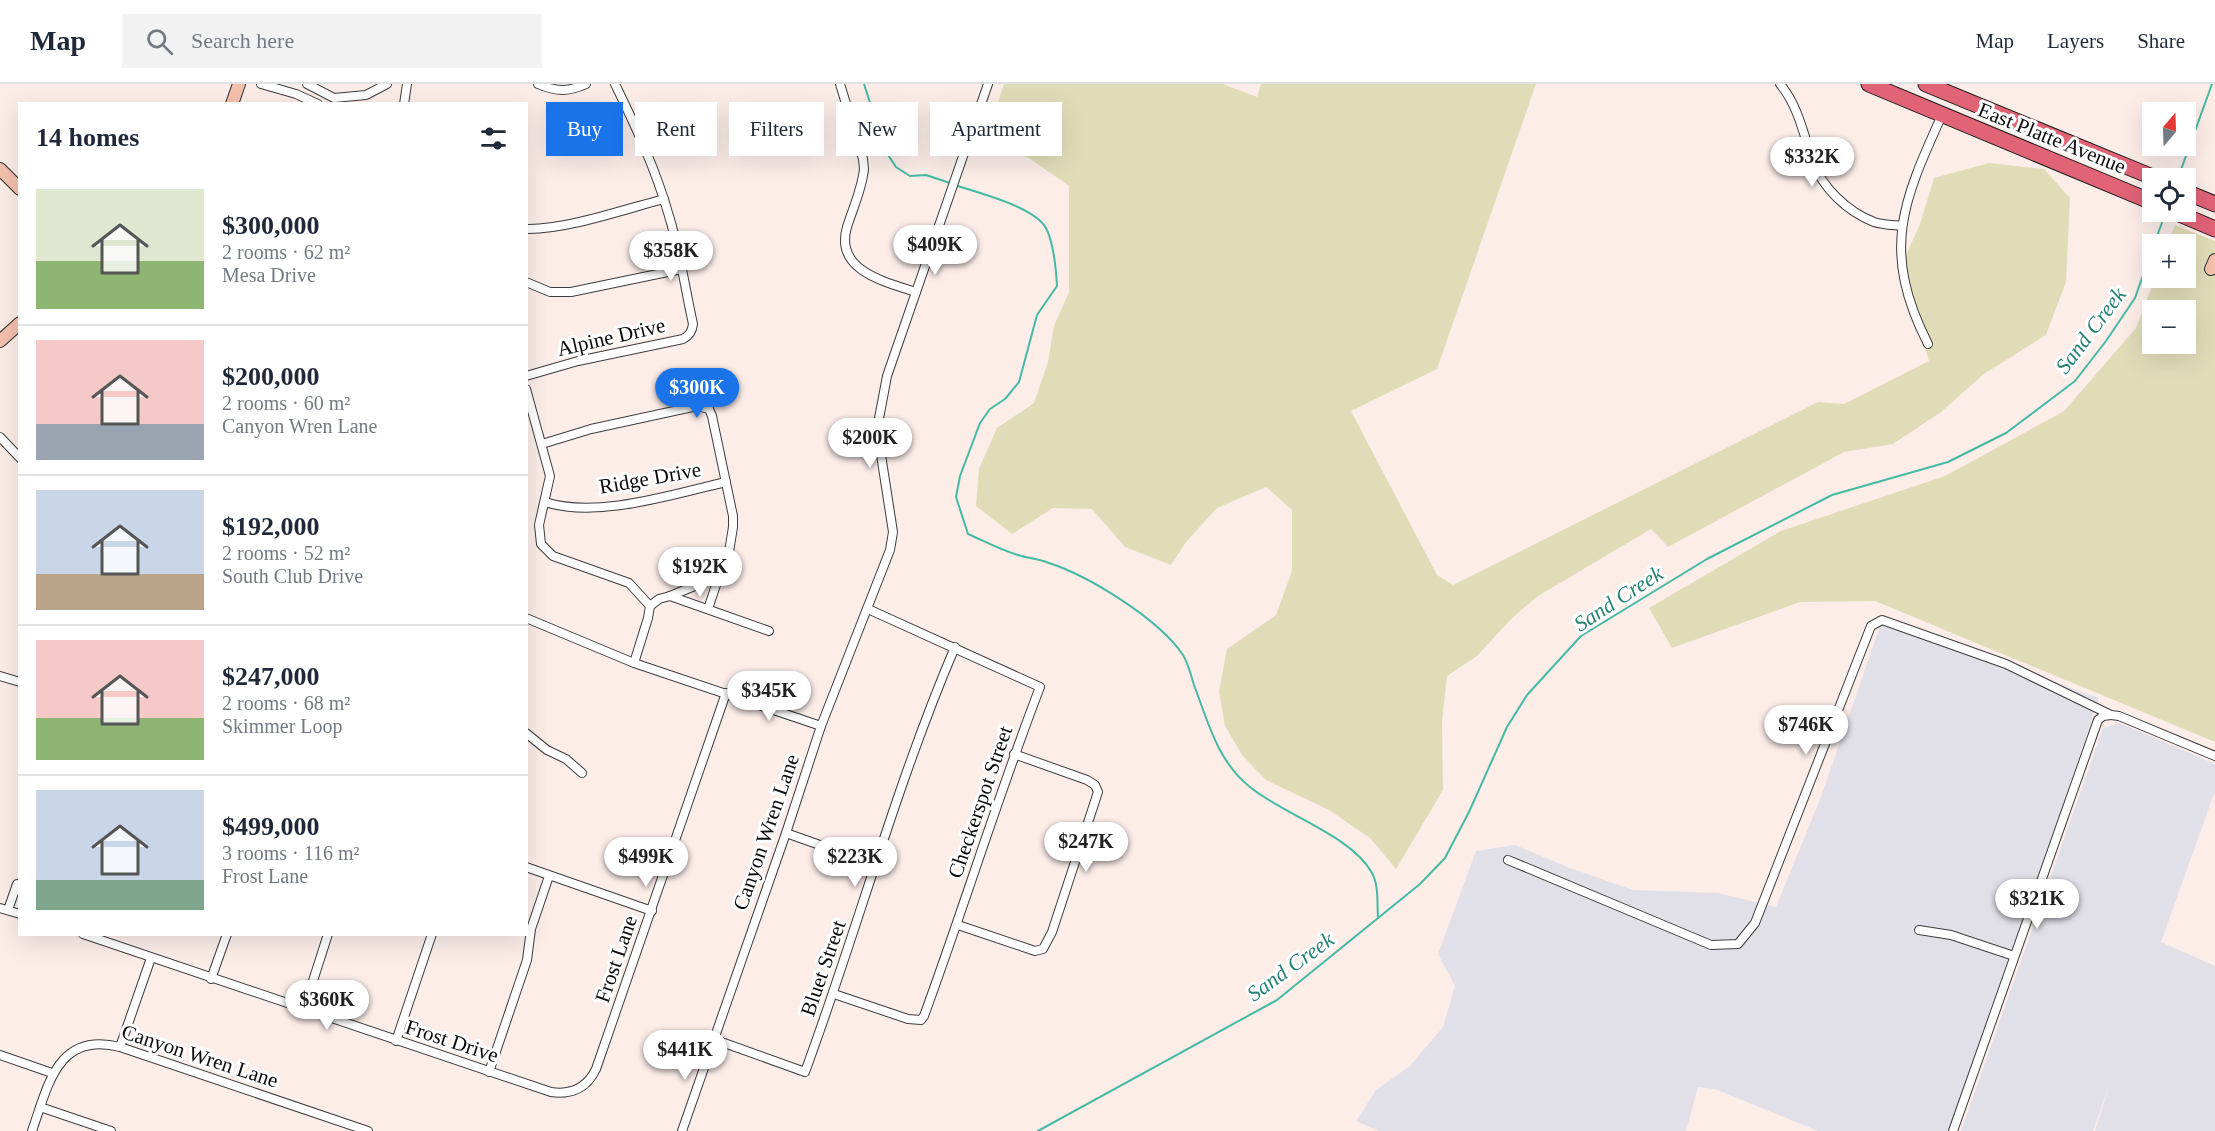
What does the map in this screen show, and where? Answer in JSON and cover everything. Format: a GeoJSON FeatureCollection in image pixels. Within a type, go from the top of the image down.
{"type":"FeatureCollection","features":[{"type":"Feature","properties":{"kind":"highway","name":"East Platte Avenue"},"geometry":{"type":"LineString","coordinates":[[1926,84],[1952,89],[2074,145],[2142,173]]}},
{"type":"Feature","properties":{"kind":"highway","name":"East Platte Avenue"},"geometry":{"type":"LineString","coordinates":[[1875,86],[2142,198]]}},
{"type":"Feature","properties":{"kind":"highway"},"geometry":{"type":"LineString","coordinates":[[1875,86],[1926,98],[1952,89]]}},
{"type":"Feature","properties":{"kind":"highway"},"geometry":{"type":"LineString","coordinates":[[2196,196],[2213,203]]}},
{"type":"Feature","properties":{"kind":"main road"},"geometry":{"type":"LineString","coordinates":[[233,102],[239,84]]}},
{"type":"Feature","properties":{"kind":"main road"},"geometry":{"type":"LineString","coordinates":[[0,169],[18,187]]}},
{"type":"Feature","properties":{"kind":"main road"},"geometry":{"type":"LineString","coordinates":[[0,341],[18,324]]}},
{"type":"Feature","properties":{"kind":"street"},"geometry":{"type":"LineString","coordinates":[[261,84],[296,94],[314,102]]}},
{"type":"Feature","properties":{"kind":"street"},"geometry":{"type":"LineString","coordinates":[[307,84],[337,101],[366,95],[387,84]]}},
{"type":"Feature","properties":{"kind":"street"},"geometry":{"type":"LineString","coordinates":[[404,102],[407,84]]}},
{"type":"Feature","properties":{"kind":"street"},"geometry":{"type":"LineString","coordinates":[[538,84],[566,91],[586,84]]}},
{"type":"Feature","properties":{"kind":"street","name":"Alpine Drive"},"geometry":{"type":"LineString","coordinates":[[528,375],[578,361],[688,336],[692,330],[693,324],[664,199],[644,146],[615,84]]}},
{"type":"Feature","properties":{"kind":"street"},"geometry":{"type":"LineString","coordinates":[[840,84],[864,169],[846,230],[846,248],[861,271],[916,292]]}},
{"type":"Feature","properties":{"kind":"street","name":"Canyon Wren Lane"},"geometry":{"type":"LineString","coordinates":[[682,1131],[821,726],[888,558],[893,532],[877,429],[887,376],[988,84]]}},
{"type":"Feature","properties":{"kind":"street"},"geometry":{"type":"LineString","coordinates":[[1780,84],[1801,120],[1813,163],[1830,190],[1863,216],[1876,222],[1902,226]]}},
{"type":"Feature","properties":{"kind":"street"},"geometry":{"type":"LineString","coordinates":[[1928,344],[1915,319],[1905,286],[1901,257],[1902,226],[1913,181],[1942,115]]}},
{"type":"Feature","properties":{"kind":"street"},"geometry":{"type":"LineString","coordinates":[[528,229],[598,217],[664,199]]}},
{"type":"Feature","properties":{"kind":"street"},"geometry":{"type":"LineString","coordinates":[[528,283],[550,292],[571,292],[681,269]]}},
{"type":"Feature","properties":{"kind":"street"},"geometry":{"type":"LineString","coordinates":[[528,396],[550,476],[538,525],[537,545],[553,556],[628,584],[650,606]]}},
{"type":"Feature","properties":{"kind":"street"},"geometry":{"type":"LineString","coordinates":[[542,444],[612,424],[697,406],[703,406],[709,410],[726,482],[733,527],[729,552],[718,576],[708,609]]}},
{"type":"Feature","properties":{"kind":"street"},"geometry":{"type":"LineString","coordinates":[[0,437],[18,456]]}},
{"type":"Feature","properties":{"kind":"street","name":"Ridge Drive"},"geometry":{"type":"LineString","coordinates":[[545,502],[567,507],[619,505],[726,482]]}},
{"type":"Feature","properties":{"kind":"street"},"geometry":{"type":"LineString","coordinates":[[634,663],[650,606],[659,599],[718,576]]}},
{"type":"Feature","properties":{"kind":"street"},"geometry":{"type":"LineString","coordinates":[[670,596],[769,631]]}},
{"type":"Feature","properties":{"kind":"street","name":"Checkerspot Street"},"geometry":{"type":"LineString","coordinates":[[834,994],[908,1018],[921,1020],[924,1016],[958,925],[1014,754],[1040,687],[868,609]]}},
{"type":"Feature","properties":{"kind":"street"},"geometry":{"type":"LineString","coordinates":[[528,619],[634,663],[821,726]]}},
{"type":"Feature","properties":{"kind":"street"},"geometry":{"type":"LineString","coordinates":[[1508,860],[1711,945],[1738,944],[1755,923],[1871,626],[1882,620],[2006,664],[2111,715]]}},
{"type":"Feature","properties":{"kind":"street","name":"Bluet Street"},"geometry":{"type":"LineString","coordinates":[[713,1039],[805,1072],[834,994],[922,727],[955,647]]}},
{"type":"Feature","properties":{"kind":"street"},"geometry":{"type":"LineString","coordinates":[[0,676],[18,681]]}},
{"type":"Feature","properties":{"kind":"street","name":"Frost Lane"},"geometry":{"type":"LineString","coordinates":[[573,1091],[587,1084],[596,1069],[726,693]]}},
{"type":"Feature","properties":{"kind":"street"},"geometry":{"type":"LineString","coordinates":[[1953,1131],[2097,720],[2103,716],[2119,716],[2215,756]]}},
{"type":"Feature","properties":{"kind":"street"},"geometry":{"type":"LineString","coordinates":[[528,735],[547,750],[566,759],[582,773]]}},
{"type":"Feature","properties":{"kind":"street"},"geometry":{"type":"LineString","coordinates":[[958,925],[1035,951],[1043,949],[1052,932],[1073,870],[1098,792],[1095,785],[1087,780],[1014,754]]}},
{"type":"Feature","properties":{"kind":"street"},"geometry":{"type":"LineString","coordinates":[[786,833],[876,866]]}},
{"type":"Feature","properties":{"kind":"street"},"geometry":{"type":"LineString","coordinates":[[528,868],[652,911]]}},
{"type":"Feature","properties":{"kind":"street"},"geometry":{"type":"LineString","coordinates":[[489,1072],[527,960],[531,929],[549,876]]}},
{"type":"Feature","properties":{"kind":"street"},"geometry":{"type":"LineString","coordinates":[[17,884],[2,909],[18,913]]}},
{"type":"Feature","properties":{"kind":"street"},"geometry":{"type":"LineString","coordinates":[[1919,930],[1951,935],[2014,956]]}},
{"type":"Feature","properties":{"kind":"street"},"geometry":{"type":"LineString","coordinates":[[211,979],[226,936]]}},
{"type":"Feature","properties":{"kind":"street"},"geometry":{"type":"LineString","coordinates":[[304,1009],[327,936]]}},
{"type":"Feature","properties":{"kind":"street"},"geometry":{"type":"LineString","coordinates":[[396,1041],[431,936]]}},
{"type":"Feature","properties":{"kind":"street","name":"Frost Drive"},"geometry":{"type":"LineString","coordinates":[[97,937],[211,979],[489,1072],[559,1094],[573,1091]]}},
{"type":"Feature","properties":{"kind":"street"},"geometry":{"type":"LineString","coordinates":[[120,1047],[151,958]]}},
{"type":"Feature","properties":{"kind":"street","name":"Canyon Wren Lane"},"geometry":{"type":"LineString","coordinates":[[32,1131],[52,1073],[74,1047],[97,1044],[120,1047],[368,1131]]}},
{"type":"Feature","properties":{"kind":"street"},"geometry":{"type":"LineString","coordinates":[[0,1055],[52,1073]]}},
{"type":"Feature","properties":{"kind":"street"},"geometry":{"type":"LineString","coordinates":[[40,1107],[111,1131]]}},
{"type":"Feature","properties":{"kind":"shaded area"},"geometry":{"type":"Polygon","coordinates":[[[1004,84],[1223,84],[1257,97],[1261,84],[1536,84],[1437,369],[1351,411],[1437,575],[1453,585],[1818,402],[1844,404],[1929,361],[1901,266],[1920,224],[1934,178],[1989,163],[2044,169],[2070,198],[2066,282],[2046,335],[1984,374],[1941,412],[1893,444],[1844,452],[1668,547],[1651,529],[1538,596],[1512,618],[1477,656],[1447,676],[1442,722],[1443,790],[1396,869],[1370,838],[1329,810],[1266,780],[1242,755],[1225,726],[1219,691],[1227,649],[1276,615],[1292,571],[1292,510],[1266,487],[1217,508],[1186,542],[1171,565],[1125,547],[1092,509],[1053,508],[1012,534],[976,506],[979,469],[997,428],[1034,403],[1048,362],[1054,326],[1069,292],[1069,186],[1024,156],[1062,156],[1062,102],[998,102],[1004,84]]]}},
{"type":"Feature","properties":{"kind":"shaded area"},"geometry":{"type":"Polygon","coordinates":[[[2175,225],[2215,241],[2215,742],[1875,601],[1800,602],[1672,648],[1649,608],[1781,531],[1945,476],[2064,411],[2136,328],[2142,312],[2142,354],[2196,354],[2196,300],[2147,300],[2151,288],[2196,288],[2196,234],[2171,234],[2175,225]]]}},
{"type":"Feature","properties":{"kind":"shaded area"},"geometry":{"type":"Polygon","coordinates":[[[1882,620],[2099,698],[1953,1131],[1818,1131],[1715,1089],[1698,1087],[1686,1131],[1379,1131],[1356,1121],[1376,1090],[1410,1066],[1443,1027],[1455,986],[1438,954],[1476,851],[1515,845],[1570,868],[1633,890],[1718,893],[1776,907],[1821,797],[1882,620]]]}},
{"type":"Feature","properties":{"kind":"shaded area"},"geometry":{"type":"Polygon","coordinates":[[[2120,723],[2215,764],[2215,791],[2161,942],[2215,966],[2215,1131],[2095,1131],[2110,1083],[2093,1131],[1961,1131],[2103,728],[2120,723]]]}},
{"type":"Feature","properties":{"kind":"waterway"},"geometry":{"type":"LineString","coordinates":[[864,84],[886,152],[896,167],[910,176],[926,175],[950,183]]}},
{"type":"Feature","properties":{"kind":"waterway","name":"Sand Creek"},"geometry":{"type":"LineString","coordinates":[[2182,168],[2212,84]]}},
{"type":"Feature","properties":{"kind":"waterway"},"geometry":{"type":"LineString","coordinates":[[955,185],[1020,208],[1041,222],[1047,230],[1051,243],[1057,286],[1037,315],[1019,382],[1005,399],[990,409],[980,423],[960,476],[956,497],[968,534],[1005,551],[1065,569],[1103,588],[1158,627],[1185,658],[1209,727],[1230,766],[1239,777],[1264,797],[1333,836],[1362,860],[1372,873],[1376,884],[1378,918]]}},
{"type":"Feature","properties":{"kind":"waterway","name":"Sand Creek"},"geometry":{"type":"LineString","coordinates":[[2158,234],[2162,222]]}},
{"type":"Feature","properties":{"kind":"waterway","name":"Sand Creek"},"geometry":{"type":"LineString","coordinates":[[1038,1131],[1277,1000],[1420,884],[1445,858],[1469,812],[1507,727],[1527,695],[1581,636],[1707,559],[1832,495],[1948,462],[2006,433],[2075,381],[2135,298],[2142,278]]}}]}
